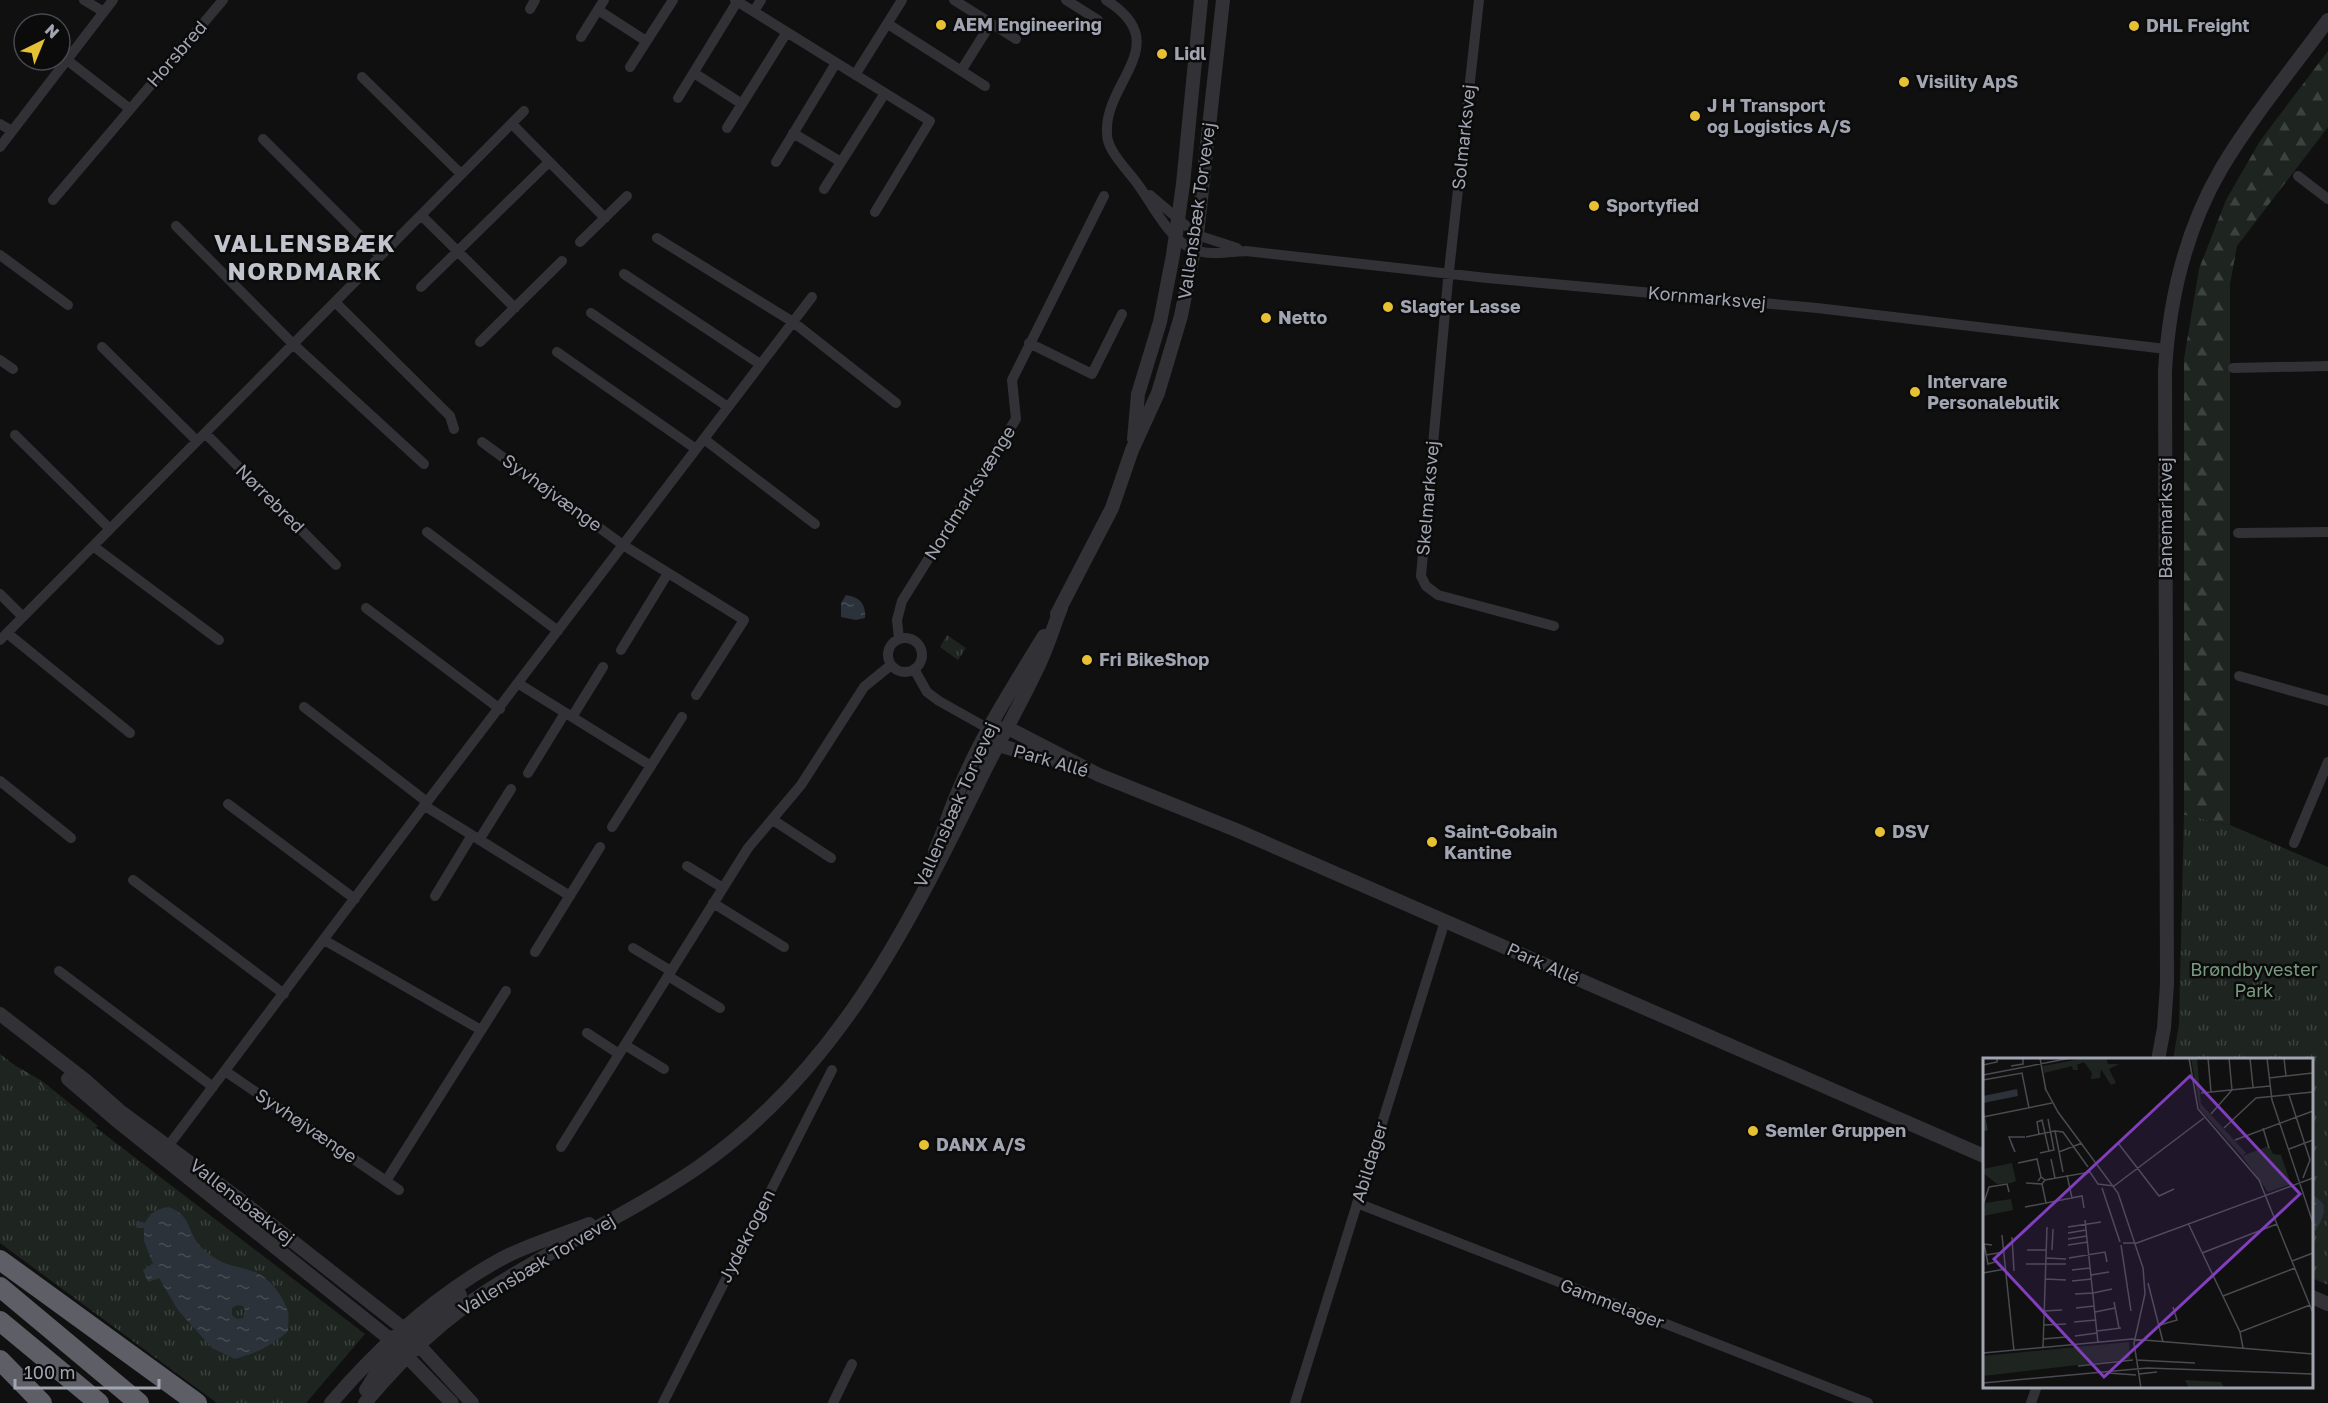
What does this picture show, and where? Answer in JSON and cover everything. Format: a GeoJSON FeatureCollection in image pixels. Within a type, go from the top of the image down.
{"type":"FeatureCollection","features":[{"type":"Feature","properties":{"kind":"highway"},"geometry":{"type":"LineString","coordinates":[[0,1260],[197,1403]]}},
{"type":"Feature","properties":{"kind":"highway"},"geometry":{"type":"LineString","coordinates":[[0,1287],[139,1403]]}},
{"type":"Feature","properties":{"kind":"highway"},"geometry":{"type":"LineString","coordinates":[[0,1322],[99,1403]]}},
{"type":"Feature","properties":{"kind":"highway"},"geometry":{"type":"LineString","coordinates":[[0,1360],[42,1403]]}},
{"type":"Feature","properties":{"kind":"street"},"geometry":{"type":"LineString","coordinates":[[84,0],[104,12]]}},
{"type":"Feature","properties":{"kind":"street"},"geometry":{"type":"LineString","coordinates":[[72,54],[113,0]]}},
{"type":"Feature","properties":{"kind":"street","name":"Horsbred"},"geometry":{"type":"LineString","coordinates":[[53,200],[223,0]]}},
{"type":"Feature","properties":{"kind":"street"},"geometry":{"type":"LineString","coordinates":[[581,37],[604,0]]}},
{"type":"Feature","properties":{"kind":"street"},"geometry":{"type":"LineString","coordinates":[[630,68],[673,0]]}},
{"type":"Feature","properties":{"kind":"street"},"geometry":{"type":"LineString","coordinates":[[754,11],[761,0]]}},
{"type":"Feature","properties":{"kind":"street"},"geometry":{"type":"LineString","coordinates":[[855,75],[902,0]]}},
{"type":"Feature","properties":{"kind":"street"},"geometry":{"type":"LineString","coordinates":[[954,0],[1017,39]]}},
{"type":"Feature","properties":{"kind":"street"},"geometry":{"type":"LineString","coordinates":[[1066,0],[1098,20]]}},
{"type":"Feature","properties":{"kind":"street"},"geometry":{"type":"LineString","coordinates":[[1106,0],[1126,15],[1136,38],[1136,52],[1107,120],[1107,134],[1112,150],[1176,237],[1194,250]]}},
{"type":"Feature","properties":{"kind":"street","name":"Vallensbæk Torvevej"},"geometry":{"type":"LineString","coordinates":[[1132,450],[1138,394],[1160,322],[1179,221],[1201,0]]}},
{"type":"Feature","properties":{"kind":"street","name":"Vallensbæk Torvevej"},"geometry":{"type":"LineString","coordinates":[[893,944],[947,823],[955,799],[989,729],[1061,608],[1112,508],[1132,450],[1156,400],[1181,316],[1197,235],[1222,0]]}},
{"type":"Feature","properties":{"kind":"street","name":"Solmarksvej"},"geometry":{"type":"LineString","coordinates":[[1449,274],[1479,0]]}},
{"type":"Feature","properties":{"kind":"street"},"geometry":{"type":"LineString","coordinates":[[678,98],[736,1],[754,11],[930,121],[875,212]]}},
{"type":"Feature","properties":{"kind":"street"},"geometry":{"type":"LineString","coordinates":[[598,10],[646,41]]}},
{"type":"Feature","properties":{"kind":"street","name":"Banemarksvej"},"geometry":{"type":"LineString","coordinates":[[2158,1058],[2164,1028],[2167,984],[2166,349],[2174,296],[2183,255],[2221,170],[2328,20]]}},
{"type":"Feature","properties":{"kind":"street"},"geometry":{"type":"LineString","coordinates":[[961,71],[991,23]]}},
{"type":"Feature","properties":{"kind":"street"},"geometry":{"type":"LineString","coordinates":[[888,24],[985,86]]}},
{"type":"Feature","properties":{"kind":"street"},"geometry":{"type":"LineString","coordinates":[[727,128],[787,32]]}},
{"type":"Feature","properties":{"kind":"street"},"geometry":{"type":"LineString","coordinates":[[776,162],[836,63]]}},
{"type":"Feature","properties":{"kind":"street"},"geometry":{"type":"LineString","coordinates":[[72,64],[130,109]]}},
{"type":"Feature","properties":{"kind":"street"},"geometry":{"type":"LineString","coordinates":[[0,147],[58,72]]}},
{"type":"Feature","properties":{"kind":"street"},"geometry":{"type":"LineString","coordinates":[[693,73],[742,104]]}},
{"type":"Feature","properties":{"kind":"street"},"geometry":{"type":"LineString","coordinates":[[362,77],[462,174]]}},
{"type":"Feature","properties":{"kind":"street"},"geometry":{"type":"LineString","coordinates":[[824,189],[885,93]]}},
{"type":"Feature","properties":{"kind":"street"},"geometry":{"type":"LineString","coordinates":[[130,733],[3,637],[524,111]]}},
{"type":"Feature","properties":{"kind":"street"},"geometry":{"type":"LineString","coordinates":[[0,124],[12,131]]}},
{"type":"Feature","properties":{"kind":"street"},"geometry":{"type":"LineString","coordinates":[[512,124],[605,218]]}},
{"type":"Feature","properties":{"kind":"street"},"geometry":{"type":"LineString","coordinates":[[793,133],[841,162]]}},
{"type":"Feature","properties":{"kind":"street"},"geometry":{"type":"LineString","coordinates":[[263,139],[380,256]]}},
{"type":"Feature","properties":{"kind":"street"},"geometry":{"type":"LineString","coordinates":[[422,287],[549,162]]}},
{"type":"Feature","properties":{"kind":"street"},"geometry":{"type":"LineString","coordinates":[[2298,176],[2328,199]]}},
{"type":"Feature","properties":{"kind":"street","name":"Kornmarksvej"},"geometry":{"type":"LineString","coordinates":[[1139,185],[1197,235],[1246,251]]}},
{"type":"Feature","properties":{"kind":"street"},"geometry":{"type":"LineString","coordinates":[[580,242],[627,196]]}},
{"type":"Feature","properties":{"kind":"street","name":"Nordmarksvænge"},"geometry":{"type":"LineString","coordinates":[[899,639],[897,620],[902,601],[1016,419],[1012,380],[1104,196]]}},
{"type":"Feature","properties":{"kind":"street"},"geometry":{"type":"LineString","coordinates":[[421,215],[515,308]]}},
{"type":"Feature","properties":{"kind":"street"},"geometry":{"type":"LineString","coordinates":[[176,226],[292,344],[424,464]]}},
{"type":"Feature","properties":{"kind":"street"},"geometry":{"type":"LineString","coordinates":[[657,237],[793,322],[896,403]]}},
{"type":"Feature","properties":{"kind":"street","name":"Kornmarksvej"},"geometry":{"type":"LineString","coordinates":[[1194,250],[1210,253],[1246,251],[1449,274],[1816,308],[2166,349]]}},
{"type":"Feature","properties":{"kind":"street"},"geometry":{"type":"LineString","coordinates":[[0,255],[68,305]]}},
{"type":"Feature","properties":{"kind":"street"},"geometry":{"type":"LineString","coordinates":[[480,342],[562,261]]}},
{"type":"Feature","properties":{"kind":"street"},"geometry":{"type":"LineString","coordinates":[[624,274],[760,364]]}},
{"type":"Feature","properties":{"kind":"street","name":"Skelmarksvej"},"geometry":{"type":"LineString","coordinates":[[1449,274],[1421,576],[1426,586],[1438,595],[1554,626]]}},
{"type":"Feature","properties":{"kind":"street"},"geometry":{"type":"LineString","coordinates":[[165,1151],[812,297]]}},
{"type":"Feature","properties":{"kind":"street"},"geometry":{"type":"LineString","coordinates":[[334,302],[450,416],[454,429]]}},
{"type":"Feature","properties":{"kind":"street"},"geometry":{"type":"LineString","coordinates":[[591,313],[728,407]]}},
{"type":"Feature","properties":{"kind":"street"},"geometry":{"type":"LineString","coordinates":[[1029,343],[1092,374],[1122,314]]}},
{"type":"Feature","properties":{"kind":"street","name":"Nørrebred"},"geometry":{"type":"LineString","coordinates":[[102,347],[336,565]]}},
{"type":"Feature","properties":{"kind":"street"},"geometry":{"type":"LineString","coordinates":[[557,352],[696,449]]}},
{"type":"Feature","properties":{"kind":"street"},"geometry":{"type":"LineString","coordinates":[[0,360],[13,369]]}},
{"type":"Feature","properties":{"kind":"street"},"geometry":{"type":"LineString","coordinates":[[2233,368],[2328,366]]}},
{"type":"Feature","properties":{"kind":"street"},"geometry":{"type":"LineString","coordinates":[[15,435],[110,529]]}},
{"type":"Feature","properties":{"kind":"street"},"geometry":{"type":"LineString","coordinates":[[704,439],[815,524]]}},
{"type":"Feature","properties":{"kind":"street","name":"Syvhøjvænge"},"geometry":{"type":"LineString","coordinates":[[482,442],[623,545],[744,620],[696,695]]}},
{"type":"Feature","properties":{"kind":"street"},"geometry":{"type":"LineString","coordinates":[[427,532],[558,631]]}},
{"type":"Feature","properties":{"kind":"street"},"geometry":{"type":"LineString","coordinates":[[2238,533],[2328,532]]}},
{"type":"Feature","properties":{"kind":"street"},"geometry":{"type":"LineString","coordinates":[[93,546],[219,640]]}},
{"type":"Feature","properties":{"kind":"street"},"geometry":{"type":"LineString","coordinates":[[621,650],[668,573]]}},
{"type":"Feature","properties":{"kind":"street"},"geometry":{"type":"LineString","coordinates":[[0,594],[23,617]]}},
{"type":"Feature","properties":{"kind":"street"},"geometry":{"type":"LineString","coordinates":[[366,608],[500,709]]}},
{"type":"Feature","properties":{"kind":"street","name":"Vallensbæk Torvevej"},"geometry":{"type":"LineString","coordinates":[[411,1337],[667,1187],[712,1156],[755,1122],[782,1096],[832,1040],[875,977],[924,890],[1039,666],[1061,608]]}},
{"type":"Feature","properties":{"kind":"street"},"geometry":{"type":"LineString","coordinates":[[899,639],[911,640],[920,648],[921,660],[914,669],[904,672],[891,665],[888,652],[899,639]]}},
{"type":"Feature","properties":{"kind":"street"},"geometry":{"type":"LineString","coordinates":[[561,1147],[748,848],[801,785],[864,687],[891,665]]}},
{"type":"Feature","properties":{"kind":"street"},"geometry":{"type":"LineString","coordinates":[[528,773],[603,667]]}},
{"type":"Feature","properties":{"kind":"street"},"geometry":{"type":"LineString","coordinates":[[914,669],[927,692],[989,729]]}},
{"type":"Feature","properties":{"kind":"street"},"geometry":{"type":"LineString","coordinates":[[2239,676],[2328,701]]}},
{"type":"Feature","properties":{"kind":"street"},"geometry":{"type":"LineString","coordinates":[[519,684],[651,766]]}},
{"type":"Feature","properties":{"kind":"street"},"geometry":{"type":"LineString","coordinates":[[304,707],[426,804],[570,896]]}},
{"type":"Feature","properties":{"kind":"street"},"geometry":{"type":"LineString","coordinates":[[612,827],[682,717]]}},
{"type":"Feature","properties":{"kind":"street","name":"Park Allé"},"geometry":{"type":"LineString","coordinates":[[989,729],[1008,728],[1099,775]]}},
{"type":"Feature","properties":{"kind":"street","name":"Park Allé"},"geometry":{"type":"LineString","coordinates":[[989,729],[999,744],[1099,775],[1236,830],[1983,1156]]}},
{"type":"Feature","properties":{"kind":"street"},"geometry":{"type":"LineString","coordinates":[[2294,843],[2328,762]]}},
{"type":"Feature","properties":{"kind":"street"},"geometry":{"type":"LineString","coordinates":[[0,781],[71,838]]}},
{"type":"Feature","properties":{"kind":"street"},"geometry":{"type":"LineString","coordinates":[[435,896],[511,789]]}},
{"type":"Feature","properties":{"kind":"street"},"geometry":{"type":"LineString","coordinates":[[228,804],[355,899]]}},
{"type":"Feature","properties":{"kind":"street"},"geometry":{"type":"LineString","coordinates":[[773,820],[831,858]]}},
{"type":"Feature","properties":{"kind":"street"},"geometry":{"type":"LineString","coordinates":[[535,952],[600,847]]}},
{"type":"Feature","properties":{"kind":"street"},"geometry":{"type":"LineString","coordinates":[[687,866],[723,888]]}},
{"type":"Feature","properties":{"kind":"street"},"geometry":{"type":"LineString","coordinates":[[133,880],[284,994]]}},
{"type":"Feature","properties":{"kind":"street"},"geometry":{"type":"LineString","coordinates":[[713,903],[783,947]]}},
{"type":"Feature","properties":{"kind":"street","name":"Abildager"},"geometry":{"type":"LineString","coordinates":[[1295,1403],[1445,921]]}},
{"type":"Feature","properties":{"kind":"street"},"geometry":{"type":"LineString","coordinates":[[324,940],[481,1030]]}},
{"type":"Feature","properties":{"kind":"street"},"geometry":{"type":"LineString","coordinates":[[633,948],[720,1008]]}},
{"type":"Feature","properties":{"kind":"street"},"geometry":{"type":"LineString","coordinates":[[59,971],[213,1087]]}},
{"type":"Feature","properties":{"kind":"street"},"geometry":{"type":"LineString","coordinates":[[386,1181],[506,991]]}},
{"type":"Feature","properties":{"kind":"street","name":"Vallensbækvej"},"geometry":{"type":"LineString","coordinates":[[0,1014],[85,1080],[165,1151],[399,1348],[452,1403]]}},
{"type":"Feature","properties":{"kind":"street","name":"Vallensbækvej"},"geometry":{"type":"LineString","coordinates":[[0,1026],[79,1087],[116,1120],[165,1151],[411,1337],[472,1403]]}},
{"type":"Feature","properties":{"kind":"street"},"geometry":{"type":"LineString","coordinates":[[587,1033],[664,1069]]}},
{"type":"Feature","properties":{"kind":"street","name":"Jydekrogen"},"geometry":{"type":"LineString","coordinates":[[663,1403],[832,1070]]}},
{"type":"Feature","properties":{"kind":"street","name":"Syvhøjvænge"},"geometry":{"type":"LineString","coordinates":[[225,1071],[399,1190]]}},
{"type":"Feature","properties":{"kind":"street","name":"Gammelager"},"geometry":{"type":"LineString","coordinates":[[1357,1203],[1868,1403]]}},
{"type":"Feature","properties":{"kind":"street","name":"Vallensbæk Torvevej"},"geometry":{"type":"LineString","coordinates":[[333,1403],[347,1385],[411,1337],[456,1287],[505,1257],[635,1205]]}},
{"type":"Feature","properties":{"kind":"street"},"geometry":{"type":"LineString","coordinates":[[2313,1296],[2328,1304]]}},
{"type":"Feature","properties":{"kind":"street"},"geometry":{"type":"LineString","coordinates":[[358,1403],[379,1369],[411,1337]]}},
{"type":"Feature","properties":{"kind":"street","name":"Vallensbæk Torvevej"},"geometry":{"type":"LineString","coordinates":[[365,1403],[399,1348]]}},
{"type":"Feature","properties":{"kind":"street"},"geometry":{"type":"LineString","coordinates":[[833,1403],[852,1364]]}},
{"type":"Feature","properties":{"kind":"street"},"geometry":{"type":"LineString","coordinates":[[2031,1403],[2036,1388]]}},
{"type":"Feature","properties":{"kind":"green space"},"geometry":{"type":"Polygon","coordinates":[[[2328,51],[2328,127],[2237,246],[2230,284],[2230,825],[2184,815],[2184,359],[2199,269],[2226,200],[2260,141],[2328,51]]]}},
{"type":"Feature","properties":{"kind":"green space"},"geometry":{"type":"Polygon","coordinates":[[[947,635],[966,648],[958,660],[940,647],[947,635]]]}},
{"type":"Feature","properties":{"kind":"green space","name":"Brøndbyvester Park"},"geometry":{"type":"Polygon","coordinates":[[[2184,815],[2230,825],[2328,867],[2328,1285],[2313,1278],[2313,1058],[2173,1058],[2179,1024],[2184,815]]]}},
{"type":"Feature","properties":{"kind":"green space"},"geometry":{"type":"Polygon","coordinates":[[[0,1054],[365,1334],[306,1403],[217,1403],[0,1243],[0,1054]]]}},
{"type":"Feature","properties":{"kind":"green space"},"geometry":{"type":"Polygon","coordinates":[[[7,1061],[42,1081],[98,1126],[93,1128],[7,1061]]]}},
{"type":"Feature","properties":{"kind":"water"},"geometry":{"type":"Polygon","coordinates":[[[846,595],[855,597],[861,602],[865,618],[856,620],[841,617],[841,603],[846,595]]]}},
{"type":"Feature","properties":{"kind":"water"},"geometry":{"type":"Polygon","coordinates":[[[2313,1195],[2324,1207],[2313,1233],[2313,1195]]]}},
{"type":"Feature","properties":{"kind":"water"},"geometry":{"type":"Polygon","coordinates":[[[168,1207],[181,1214],[197,1243],[210,1255],[223,1263],[257,1273],[272,1284],[288,1312],[288,1331],[263,1348],[235,1359],[212,1348],[178,1310],[159,1278],[148,1282],[143,1270],[153,1264],[144,1241],[144,1228],[136,1228],[138,1221],[145,1223],[157,1210],[168,1207]],[[237,1305],[232,1308],[232,1315],[237,1319],[243,1318],[246,1312],[243,1306],[237,1305]]]}},
{"type":"Feature","properties":{"kind":"place","name":"AEM Engineering"},"geometry":{"type":"Point","coordinates":[941,25]}},
{"type":"Feature","properties":{"kind":"place","name":"DHL Freight"},"geometry":{"type":"Point","coordinates":[2134,26]}},
{"type":"Feature","properties":{"kind":"place","name":"Lidl"},"geometry":{"type":"Point","coordinates":[1162,54]}},
{"type":"Feature","properties":{"kind":"place","name":"Visility ApS"},"geometry":{"type":"Point","coordinates":[1904,82]}},
{"type":"Feature","properties":{"kind":"place","name":"J H Transport og Logistics A/S"},"geometry":{"type":"Point","coordinates":[1695,116]}},
{"type":"Feature","properties":{"kind":"place","name":"Sportyfied"},"geometry":{"type":"Point","coordinates":[1594,206]}},
{"type":"Feature","properties":{"kind":"place","name":"Slagter Lasse"},"geometry":{"type":"Point","coordinates":[1388,307]}},
{"type":"Feature","properties":{"kind":"place","name":"Netto"},"geometry":{"type":"Point","coordinates":[1266,318]}},
{"type":"Feature","properties":{"kind":"place","name":"Intervare Personalebutik"},"geometry":{"type":"Point","coordinates":[1915,392]}},
{"type":"Feature","properties":{"kind":"place","name":"Fri BikeShop"},"geometry":{"type":"Point","coordinates":[1087,660]}},
{"type":"Feature","properties":{"kind":"place","name":"DSV"},"geometry":{"type":"Point","coordinates":[1880,832]}},
{"type":"Feature","properties":{"kind":"place","name":"Saint-Gobain Kantine"},"geometry":{"type":"Point","coordinates":[1432,842]}},
{"type":"Feature","properties":{"kind":"place","name":"Semler Gruppen"},"geometry":{"type":"Point","coordinates":[1753,1131]}},
{"type":"Feature","properties":{"kind":"place","name":"DANX A/S"},"geometry":{"type":"Point","coordinates":[924,1145]}},
{"type":"Feature","properties":{"kind":"district","name":"VALLENSBÆK NORDMARK"},"geometry":{"type":"Point","coordinates":[305,258]}}]}
